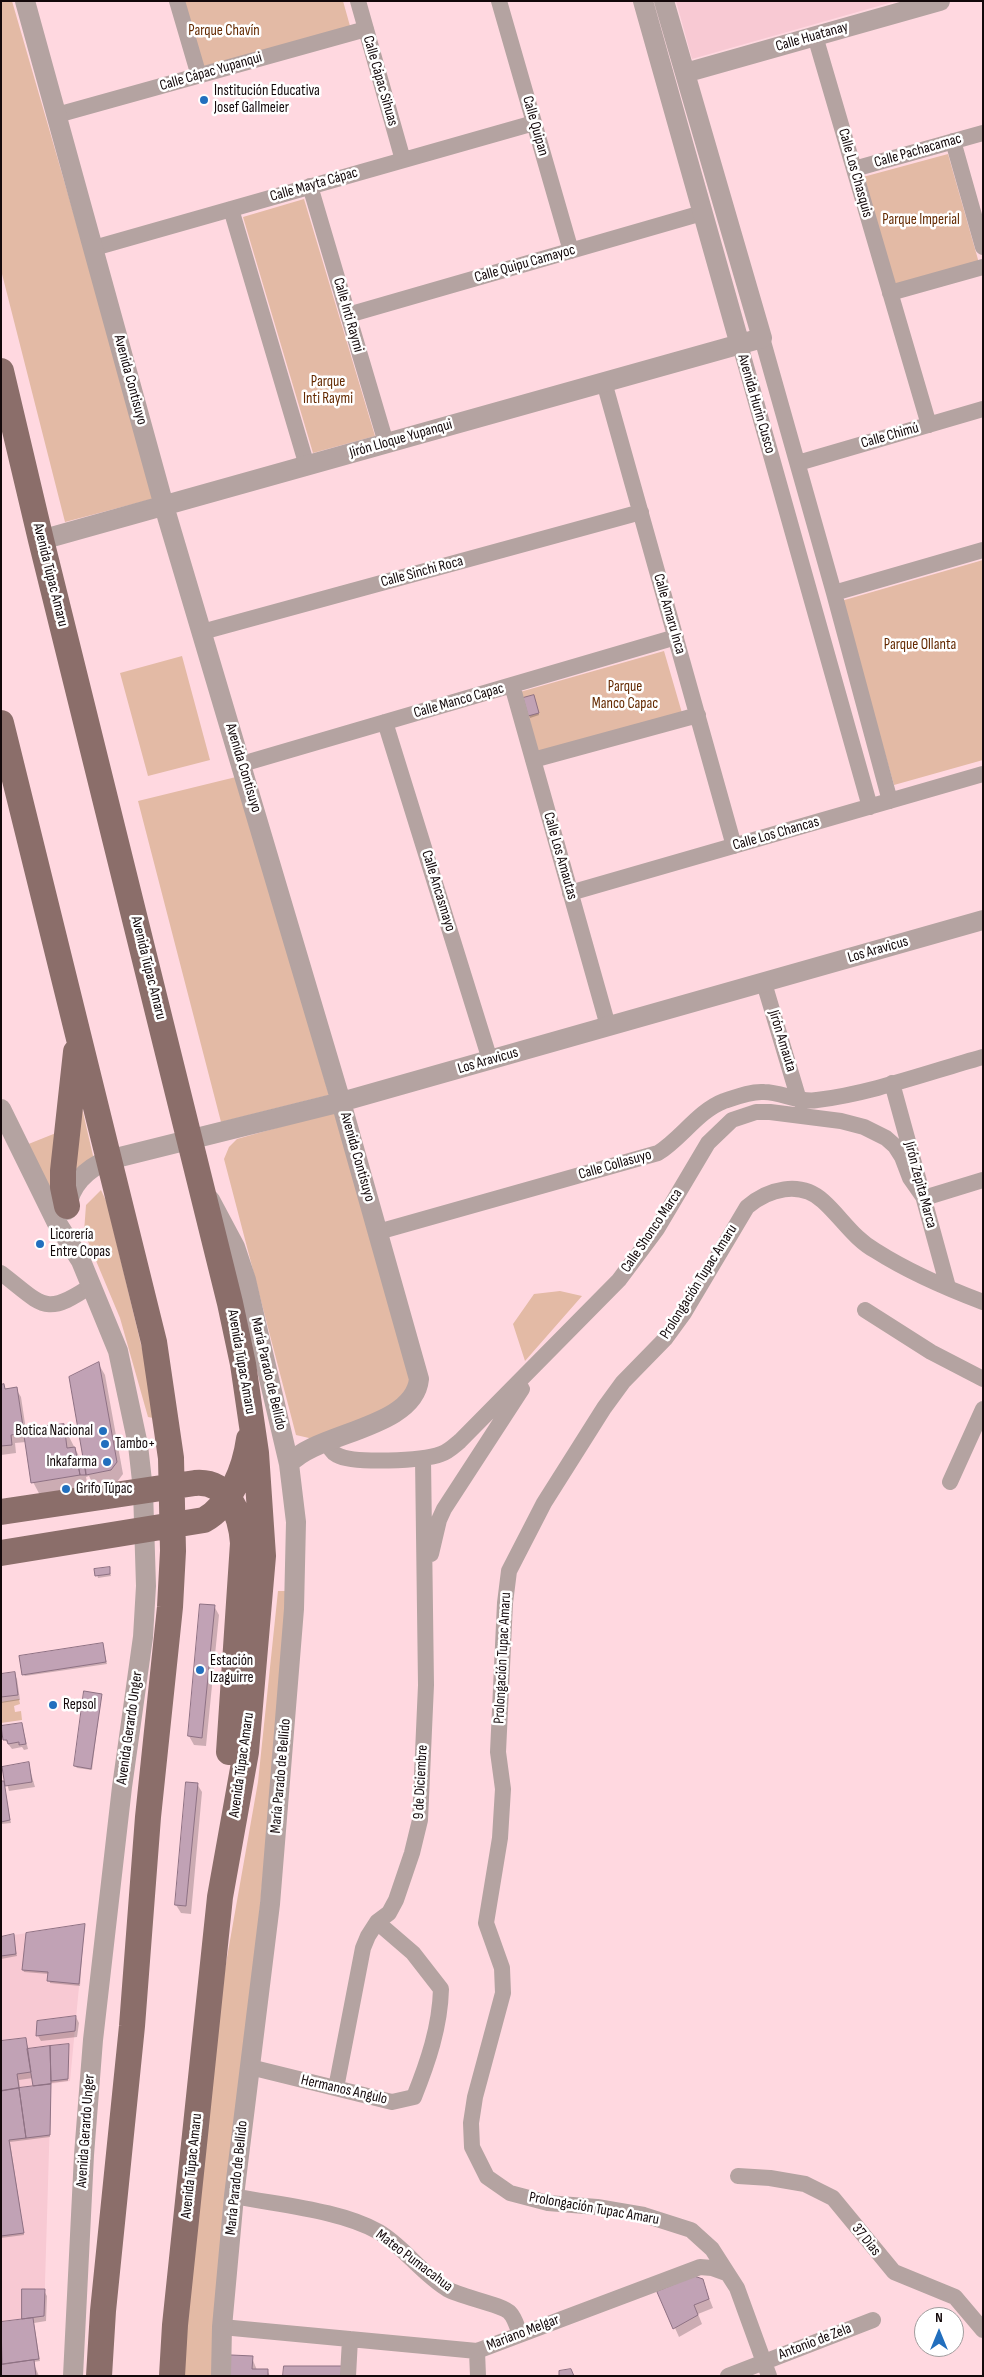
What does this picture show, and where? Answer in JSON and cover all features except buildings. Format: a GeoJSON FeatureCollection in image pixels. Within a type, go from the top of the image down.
{"type":"FeatureCollection","features":[{"type":"Feature","properties":{"kind":"main road","name":"Avenida Túpac Amaru"},"geometry":{"type":"LineString","coordinates":[[1,371],[41,540],[191,1141],[241,1356],[259,1483],[263,1556],[246,1752],[220,1897],[176,2315],[172,2376]]}},
{"type":"Feature","properties":{"kind":"main road"},"geometry":{"type":"LineString","coordinates":[[1,723],[154,1342],[164,1397],[172,1486],[173,1526],[170,1607],[148,1818],[131,2036],[103,2311],[99,2376]]}},
{"type":"Feature","properties":{"kind":"main road"},"geometry":{"type":"LineString","coordinates":[[67,1206],[63,1187],[63,1171],[77,1026]]}},
{"type":"Feature","properties":{"kind":"main road"},"geometry":{"type":"LineString","coordinates":[[1,1553],[204,1520],[220,1508],[228,1497],[244,1462],[252,1424]]}},
{"type":"Feature","properties":{"kind":"main road"},"geometry":{"type":"LineString","coordinates":[[1,1512],[143,1490],[205,1483],[228,1497],[238,1514],[243,1543],[220,1897]]}},
{"type":"Feature","properties":{"kind":"street","name":"Avenida Contisuyo"},"geometry":{"type":"LineString","coordinates":[[25,1],[164,506],[341,1102],[419,1379],[415,1394],[399,1408],[379,1421],[303,1451],[289,1464]]}},
{"type":"Feature","properties":{"kind":"street"},"geometry":{"type":"LineString","coordinates":[[177,1],[199,76]]}},
{"type":"Feature","properties":{"kind":"street","name":"Calle Cápac Sihuas"},"geometry":{"type":"LineString","coordinates":[[358,1],[403,160]]}},
{"type":"Feature","properties":{"kind":"street","name":"Calle Quipan"},"geometry":{"type":"LineString","coordinates":[[499,1],[571,251]]}},
{"type":"Feature","properties":{"kind":"street","name":"Avenida Hurin Cusco"},"geometry":{"type":"LineString","coordinates":[[643,1],[870,807]]}},
{"type":"Feature","properties":{"kind":"street","name":"Avenida Hurin Cusco"},"geometry":{"type":"LineString","coordinates":[[664,1],[798,462],[890,801]]}},
{"type":"Feature","properties":{"kind":"street","name":"Calle Huatanay"},"geometry":{"type":"LineString","coordinates":[[685,73],[940,1]]}},
{"type":"Feature","properties":{"kind":"street","name":"Calle Cápac Yupanqui"},"geometry":{"type":"LineString","coordinates":[[57,116],[366,29]]}},
{"type":"Feature","properties":{"kind":"street","name":"Calle Los Chasquis"},"geometry":{"type":"LineString","coordinates":[[815,36],[929,424]]}},
{"type":"Feature","properties":{"kind":"street","name":"Calle Mayta Cápac"},"geometry":{"type":"LineString","coordinates":[[94,248],[534,122]]}},
{"type":"Feature","properties":{"kind":"street","name":"Calle Pachacamac"},"geometry":{"type":"LineString","coordinates":[[854,169],[983,132]]}},
{"type":"Feature","properties":{"kind":"street"},"geometry":{"type":"LineString","coordinates":[[953,141],[983,247]]}},
{"type":"Feature","properties":{"kind":"street","name":"Calle Inti Raymi"},"geometry":{"type":"LineString","coordinates":[[310,186],[386,443]]}},
{"type":"Feature","properties":{"kind":"street"},"geometry":{"type":"LineString","coordinates":[[231,209],[307,466]]}},
{"type":"Feature","properties":{"kind":"street","name":"Calle Quipu Camayoc"},"geometry":{"type":"LineString","coordinates":[[348,315],[702,213]]}},
{"type":"Feature","properties":{"kind":"street"},"geometry":{"type":"LineString","coordinates":[[890,293],[983,267]]}},
{"type":"Feature","properties":{"kind":"street","name":"Jirón Lloque Yupanqui"},"geometry":{"type":"LineString","coordinates":[[41,540],[762,338]]}},
{"type":"Feature","properties":{"kind":"street","name":"Calle Amaru Inca"},"geometry":{"type":"LineString","coordinates":[[604,382],[734,846]]}},
{"type":"Feature","properties":{"kind":"street","name":"Calle Chimú"},"geometry":{"type":"LineString","coordinates":[[798,462],[983,409]]}},
{"type":"Feature","properties":{"kind":"street","name":"Calle Sinchi Roca"},"geometry":{"type":"LineString","coordinates":[[202,632],[641,512]]}},
{"type":"Feature","properties":{"kind":"street"},"geometry":{"type":"LineString","coordinates":[[834,593],[983,550]]}},
{"type":"Feature","properties":{"kind":"street","name":"Calle Manco Capac"},"geometry":{"type":"LineString","coordinates":[[242,764],[676,637]]}},
{"type":"Feature","properties":{"kind":"street","name":"Calle Los Amautas"},"geometry":{"type":"LineString","coordinates":[[512,685],[608,1026]]}},
{"type":"Feature","properties":{"kind":"street"},"geometry":{"type":"LineString","coordinates":[[533,760],[698,715]]}},
{"type":"Feature","properties":{"kind":"street","name":"Calle Ancasmayo"},"geometry":{"type":"LineString","coordinates":[[386,722],[490,1060]]}},
{"type":"Feature","properties":{"kind":"street","name":"Calle Los Chancas"},"geometry":{"type":"LineString","coordinates":[[570,893],[983,774]]}},
{"type":"Feature","properties":{"kind":"street","name":"Los Aravicus"},"geometry":{"type":"LineString","coordinates":[[81,1261],[70,1232],[67,1206],[72,1190],[82,1176],[94,1166],[108,1160],[191,1141],[341,1102],[983,920]]}},
{"type":"Feature","properties":{"kind":"street","name":"Jirón Amauta"},"geometry":{"type":"LineString","coordinates":[[764,983],[799,1100]]}},
{"type":"Feature","properties":{"kind":"street","name":"Calle Collasuyo"},"geometry":{"type":"LineString","coordinates":[[378,1232],[658,1153],[673,1144],[707,1112],[721,1102],[736,1097],[765,1092],[799,1100],[831,1099],[983,1057]]}},
{"type":"Feature","properties":{"kind":"street","name":"Jirón Zepita Marca"},"geometry":{"type":"LineString","coordinates":[[892,1083],[948,1287]]}},
{"type":"Feature","properties":{"kind":"street","name":"Avenida Gerardo Unger"},"geometry":{"type":"LineString","coordinates":[[1,1109],[57,1223],[81,1261],[118,1350],[141,1458],[143,1490],[146,1586],[143,1637],[121,1797],[93,2040],[84,2155],[73,2376]]}},
{"type":"Feature","properties":{"kind":"street","name":"Calle Shonco Marca"},"geometry":{"type":"LineString","coordinates":[[328,1442],[333,1453],[348,1459],[424,1459],[443,1454],[460,1441],[590,1310],[639,1255],[673,1203],[708,1142],[732,1120],[750,1114],[770,1112],[841,1121],[864,1127],[886,1138],[895,1146],[902,1157],[910,1178],[924,1198]]}},
{"type":"Feature","properties":{"kind":"street"},"geometry":{"type":"LineString","coordinates":[[924,1198],[983,1180]]}},
{"type":"Feature","properties":{"kind":"street","name":"María Parado de Bellido"},"geometry":{"type":"LineString","coordinates":[[202,1188],[231,1239],[246,1280],[289,1464],[296,1522],[294,1609],[270,1904],[234,2196],[222,2327],[221,2376]]}},
{"type":"Feature","properties":{"kind":"street","name":"Prolongación Tupac Amaru"},"geometry":{"type":"LineString","coordinates":[[726,2273],[712,2248],[691,2230],[644,2215],[598,2207],[548,2203],[510,2193],[487,2177],[472,2148],[471,2123],[475,2096],[503,1993],[502,1968],[486,1923],[500,1838],[503,1789],[498,1752],[505,1603],[509,1571],[544,1503],[604,1408],[623,1382],[665,1339],[684,1313],[747,1207],[758,1197],[772,1191],[788,1188],[822,1199],[851,1231],[874,1250],[948,1287],[983,1302]]}},
{"type":"Feature","properties":{"kind":"street"},"geometry":{"type":"LineString","coordinates":[[1,1273],[37,1300],[47,1305],[64,1303],[92,1285]]}},
{"type":"Feature","properties":{"kind":"street"},"geometry":{"type":"LineString","coordinates":[[865,1310],[931,1352],[983,1379]]}},
{"type":"Feature","properties":{"kind":"street"},"geometry":{"type":"LineString","coordinates":[[426,1584],[441,1515],[541,1360]]}},
{"type":"Feature","properties":{"kind":"street"},"geometry":{"type":"LineString","coordinates":[[950,1482],[978,1428],[983,1409]]}},
{"type":"Feature","properties":{"kind":"street","name":"9 de Diciembre"},"geometry":{"type":"LineString","coordinates":[[336,2088],[359,1962],[368,1936],[377,1922],[389,1913],[396,1900],[412,1854],[420,1820],[426,1685],[424,1459]]}},
{"type":"Feature","properties":{"kind":"street","name":"Hermanos Angulo"},"geometry":{"type":"LineString","coordinates":[[250,2067],[392,2102],[414,2097],[428,2061],[441,2015],[442,1989],[413,1953],[377,1922]]}},
{"type":"Feature","properties":{"kind":"street","name":"37 Dias"},"geometry":{"type":"LineString","coordinates":[[738,2176],[770,2178],[805,2184],[833,2198],[894,2272],[955,2298],[983,2330]]}},
{"type":"Feature","properties":{"kind":"street","name":"Mateo Pumacahua"},"geometry":{"type":"LineString","coordinates":[[234,2196],[342,2217],[378,2232],[419,2269],[448,2290],[477,2301],[501,2307],[510,2312],[520,2334]]}},
{"type":"Feature","properties":{"kind":"street","name":"Mariano Melgar"},"geometry":{"type":"LineString","coordinates":[[222,2327],[476,2351],[700,2267],[712,2268],[726,2273]]}},
{"type":"Feature","properties":{"kind":"street"},"geometry":{"type":"LineString","coordinates":[[726,2273],[737,2288],[766,2369]]}},
{"type":"Feature","properties":{"kind":"street","name":"Antonio de Zela"},"geometry":{"type":"LineString","coordinates":[[728,2376],[766,2369],[873,2320]]}},
{"type":"Feature","properties":{"kind":"street"},"geometry":{"type":"LineString","coordinates":[[348,2376],[350,2339]]}},
{"type":"Feature","properties":{"kind":"street"},"geometry":{"type":"LineString","coordinates":[[476,2351],[478,2376]]}},
{"type":"Feature","properties":{"kind":"shaded area"},"geometry":{"type":"Polygon","coordinates":[[[676,1],[896,1],[692,59],[676,1]]]}},
{"type":"Feature","properties":{"kind":"shaded area"},"geometry":{"type":"Polygon","coordinates":[[[85,1924],[70,2081],[51,2084],[44,2316],[1,2322],[1,1937],[85,1924]]]}},
{"type":"Feature","properties":{"kind":"green space"},"geometry":{"type":"Polygon","coordinates":[[[1,1],[12,1],[156,498],[65,522],[1,270],[1,1]]]}},
{"type":"Feature","properties":{"kind":"green space","name":"Parque Chavín"},"geometry":{"type":"Polygon","coordinates":[[[184,1],[343,1],[350,26],[204,68],[184,1]]]}},
{"type":"Feature","properties":{"kind":"green space","name":"Parque Imperial"},"geometry":{"type":"Polygon","coordinates":[[[948,154],[979,263],[894,287],[863,177],[948,154]]]}},
{"type":"Feature","properties":{"kind":"green space","name":"Parque Inti Raymi"},"geometry":{"type":"Polygon","coordinates":[[[304,199],[375,436],[313,453],[243,217],[304,199]]]}},
{"type":"Feature","properties":{"kind":"green space","name":"Parque Ollanta"},"geometry":{"type":"Polygon","coordinates":[[[983,560],[983,760],[894,785],[841,601],[983,560]]]}},
{"type":"Feature","properties":{"kind":"green space","name":"Parque Manco Capac"},"geometry":{"type":"Polygon","coordinates":[[[664,651],[682,713],[537,754],[520,692],[664,651]]]}},
{"type":"Feature","properties":{"kind":"green space"},"geometry":{"type":"Polygon","coordinates":[[[182,656],[210,760],[148,776],[120,673],[182,656]]]}},
{"type":"Feature","properties":{"kind":"green space"},"geometry":{"type":"Polygon","coordinates":[[[236,777],[329,1095],[221,1122],[138,801],[236,777]]]}},
{"type":"Feature","properties":{"kind":"green space"},"geometry":{"type":"Polygon","coordinates":[[[79,1095],[94,1160],[70,1180],[79,1095]]]}},
{"type":"Feature","properties":{"kind":"green space"},"geometry":{"type":"Polygon","coordinates":[[[337,1111],[415,1384],[387,1409],[326,1437],[309,1438],[296,1435],[224,1159],[229,1147],[237,1139],[337,1111]]]}},
{"type":"Feature","properties":{"kind":"green space"},"geometry":{"type":"Polygon","coordinates":[[[61,1131],[59,1211],[26,1145],[61,1131]]]}},
{"type":"Feature","properties":{"kind":"green space"},"geometry":{"type":"Polygon","coordinates":[[[101,1190],[107,1203],[144,1357],[153,1418],[148,1417],[120,1318],[84,1232],[86,1205],[101,1190]]]}},
{"type":"Feature","properties":{"kind":"green space"},"geometry":{"type":"Polygon","coordinates":[[[560,1291],[582,1296],[525,1361],[513,1324],[534,1294],[560,1291]]]}},
{"type":"Feature","properties":{"kind":"green space"},"geometry":{"type":"Polygon","coordinates":[[[278,1591],[289,1591],[217,2376],[175,2376],[217,2014],[258,1782],[278,1591]]]}},
{"type":"Feature","properties":{"kind":"green space"},"geometry":{"type":"Polygon","coordinates":[[[19,1699],[20,1704],[14,1706],[15,1712],[21,1711],[22,1720],[1,1723],[1,1702],[19,1699]]]}},
{"type":"Feature","properties":{"kind":"place","name":"Institución Educativa Josef Gallmeier"},"geometry":{"type":"Point","coordinates":[204,100]}},
{"type":"Feature","properties":{"kind":"place","name":"Licorería Entre Copas"},"geometry":{"type":"Point","coordinates":[40,1244]}},
{"type":"Feature","properties":{"kind":"place","name":"Botica Nacional"},"geometry":{"type":"Point","coordinates":[103,1431]}},
{"type":"Feature","properties":{"kind":"place","name":"Tambo+"},"geometry":{"type":"Point","coordinates":[105,1444]}},
{"type":"Feature","properties":{"kind":"place","name":"Inkafarma"},"geometry":{"type":"Point","coordinates":[107,1462]}},
{"type":"Feature","properties":{"kind":"place","name":"Grifo Túpac"},"geometry":{"type":"Point","coordinates":[66,1489]}},
{"type":"Feature","properties":{"kind":"place","name":"Estación Izaguirre"},"geometry":{"type":"Point","coordinates":[200,1670]}},
{"type":"Feature","properties":{"kind":"place","name":"Repsol"},"geometry":{"type":"Point","coordinates":[53,1705]}}]}
